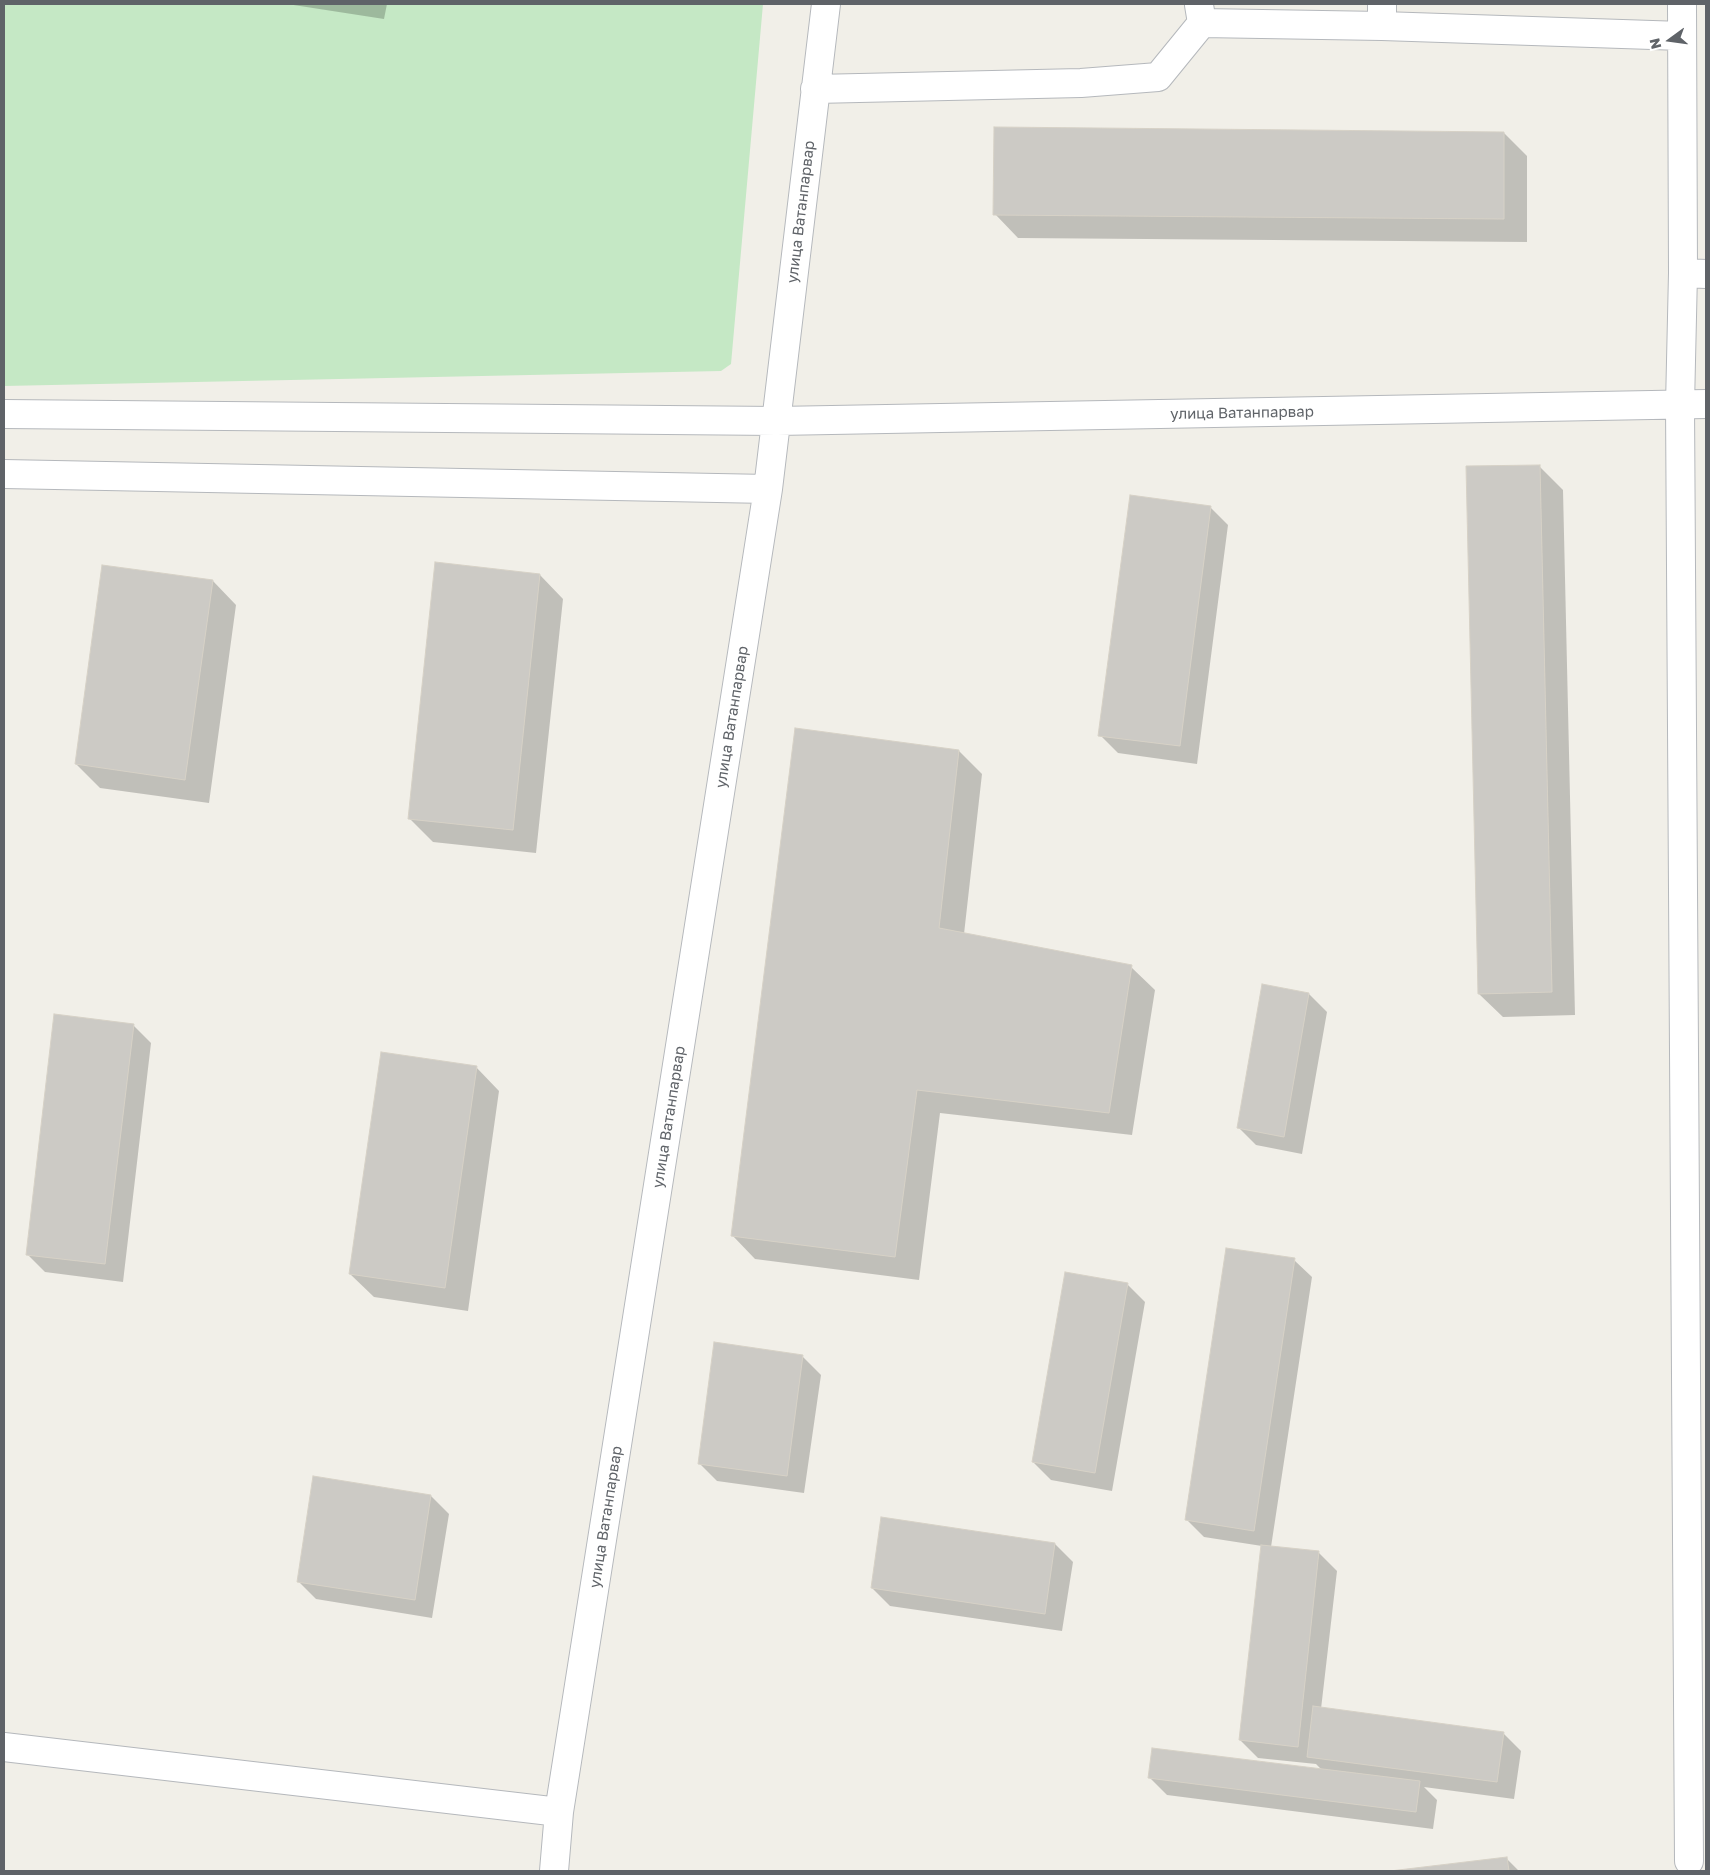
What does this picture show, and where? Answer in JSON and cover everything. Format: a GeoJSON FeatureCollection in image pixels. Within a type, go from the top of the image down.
{"type":"FeatureCollection","features":[{"type":"Feature","properties":{"kind":"street","name":"улица Ватанпарвар"},"geometry":{"type":"LineString","coordinates":[[554,1871],[559,1812],[768,489],[826,4]]}},
{"type":"Feature","properties":{"kind":"street"},"geometry":{"type":"LineString","coordinates":[[1682,4],[1682,36],[1695,274],[1693,404],[1698,1780],[1689,1860]]}},
{"type":"Feature","properties":{"kind":"street"},"geometry":{"type":"LineString","coordinates":[[815,88],[1081,83],[1158,76],[1200,13],[1382,15],[1682,36]]}},
{"type":"Feature","properties":{"kind":"street","name":"улица Ватанпарвар"},"geometry":{"type":"LineString","coordinates":[[777,421],[1693,404]]}},
{"type":"Feature","properties":{"kind":"street"},"geometry":{"type":"LineString","coordinates":[[4,414],[777,421]]}},
{"type":"Feature","properties":{"kind":"street"},"geometry":{"type":"LineString","coordinates":[[4,474],[768,489]]}},
{"type":"Feature","properties":{"kind":"street"},"geometry":{"type":"LineString","coordinates":[[4,1748],[559,1812]]}},
{"type":"Feature","properties":{"kind":"green space"},"geometry":{"type":"Polygon","coordinates":[[[4,4],[763,4],[731,364],[721,371],[4,386],[4,4]]]}},
{"type":"Feature","properties":{"kind":"building"},"geometry":{"type":"Polygon","coordinates":[[[994,127],[1504,132],[1504,219],[993,215],[994,127]]]}},
{"type":"Feature","properties":{"kind":"building"},"geometry":{"type":"Polygon","coordinates":[[[1540,465],[1552,992],[1478,994],[1466,466],[1540,465]]]}},
{"type":"Feature","properties":{"kind":"building"},"geometry":{"type":"Polygon","coordinates":[[[1130,495],[1211,506],[1180,746],[1098,736],[1130,495]]]}},
{"type":"Feature","properties":{"kind":"building"},"geometry":{"type":"Polygon","coordinates":[[[435,562],[540,574],[513,830],[408,819],[435,562]]]}},
{"type":"Feature","properties":{"kind":"building"},"geometry":{"type":"Polygon","coordinates":[[[102,565],[213,580],[185,780],[75,764],[102,565]]]}},
{"type":"Feature","properties":{"kind":"building"},"geometry":{"type":"Polygon","coordinates":[[[795,728],[959,750],[939,928],[1132,965],[1109,1113],[917,1090],[895,1257],[731,1236],[795,728]]]}},
{"type":"Feature","properties":{"kind":"building"},"geometry":{"type":"Polygon","coordinates":[[[1262,984],[1309,993],[1284,1137],[1237,1128],[1262,984]]]}},
{"type":"Feature","properties":{"kind":"building"},"geometry":{"type":"Polygon","coordinates":[[[54,1014],[134,1024],[105,1264],[26,1255],[54,1014]]]}},
{"type":"Feature","properties":{"kind":"building"},"geometry":{"type":"Polygon","coordinates":[[[381,1052],[477,1066],[445,1288],[349,1274],[381,1052]]]}},
{"type":"Feature","properties":{"kind":"building"},"geometry":{"type":"Polygon","coordinates":[[[1226,1248],[1295,1258],[1254,1531],[1185,1520],[1226,1248]]]}},
{"type":"Feature","properties":{"kind":"building"},"geometry":{"type":"Polygon","coordinates":[[[1065,1272],[1128,1283],[1095,1473],[1032,1462],[1065,1272]]]}},
{"type":"Feature","properties":{"kind":"building"},"geometry":{"type":"Polygon","coordinates":[[[714,1342],[803,1355],[787,1476],[698,1464],[714,1342]]]}},
{"type":"Feature","properties":{"kind":"building"},"geometry":{"type":"Polygon","coordinates":[[[313,1476],[431,1495],[415,1600],[297,1582],[313,1476]]]}},
{"type":"Feature","properties":{"kind":"building"},"geometry":{"type":"Polygon","coordinates":[[[881,1517],[1055,1543],[1045,1614],[871,1588],[881,1517]]]}},
{"type":"Feature","properties":{"kind":"building"},"geometry":{"type":"Polygon","coordinates":[[[1261,1545],[1319,1551],[1298,1747],[1239,1740],[1261,1545]]]}},
{"type":"Feature","properties":{"kind":"building"},"geometry":{"type":"Polygon","coordinates":[[[1313,1706],[1504,1732],[1497,1782],[1307,1757],[1313,1706]]]}},
{"type":"Feature","properties":{"kind":"building"},"geometry":{"type":"Polygon","coordinates":[[[1152,1748],[1420,1781],[1416,1812],[1148,1778],[1152,1748]]]}},
{"type":"Feature","properties":{"kind":"building"},"geometry":{"type":"Polygon","coordinates":[[[1507,1857],[1509,1871],[1390,1871],[1507,1857]]]}}]}
